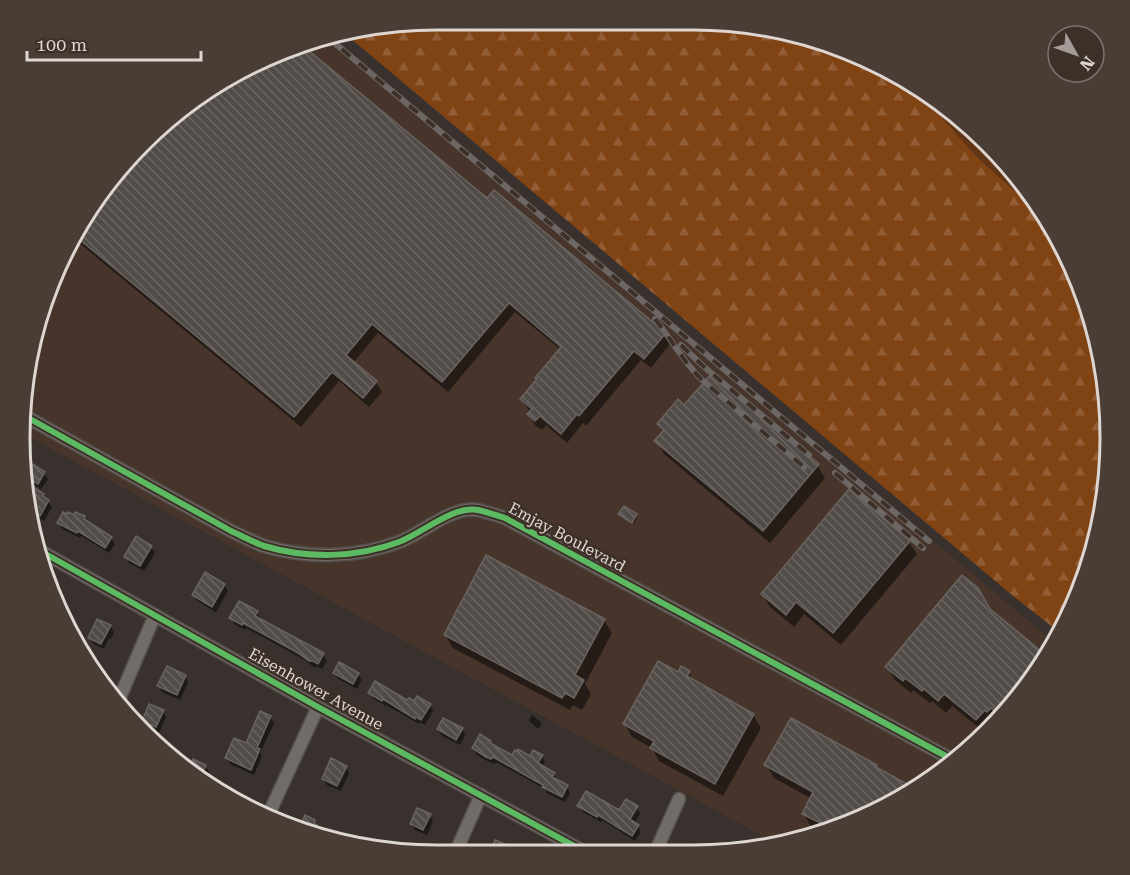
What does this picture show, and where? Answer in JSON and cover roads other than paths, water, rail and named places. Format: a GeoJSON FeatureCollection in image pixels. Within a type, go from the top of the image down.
{"type":"FeatureCollection","features":[{"type":"Feature","properties":{"kind":"street","name":"Emjay Boulevard"},"geometry":{"type":"LineString","coordinates":[[31,420],[231,531],[263,546],[298,554],[332,555],[370,551],[402,541],[454,513],[477,510],[505,518],[946,756]]}},
{"type":"Feature","properties":{"kind":"street","name":"Eisenhower Avenue"},"geometry":{"type":"LineString","coordinates":[[48,555],[318,707],[572,845]]}},
{"type":"Feature","properties":{"kind":"street"},"geometry":{"type":"LineString","coordinates":[[121,694],[155,615]]}},
{"type":"Feature","properties":{"kind":"street"},"geometry":{"type":"LineString","coordinates":[[271,809],[318,707]]}},
{"type":"Feature","properties":{"kind":"street"},"geometry":{"type":"LineString","coordinates":[[459,845],[481,795]]}},
{"type":"Feature","properties":{"kind":"street"},"geometry":{"type":"LineString","coordinates":[[659,845],[679,799]]}},
{"type":"Feature","properties":{"kind":"railway"},"geometry":{"type":"LineString","coordinates":[[335,43],[929,541]]}},
{"type":"Feature","properties":{"kind":"railway"},"geometry":{"type":"LineString","coordinates":[[655,319],[701,379],[804,467]]}},
{"type":"Feature","properties":{"kind":"railway"},"geometry":{"type":"LineString","coordinates":[[681,345],[809,455]]}},
{"type":"Feature","properties":{"kind":"railway"},"geometry":{"type":"LineString","coordinates":[[835,473],[923,548]]}}]}
